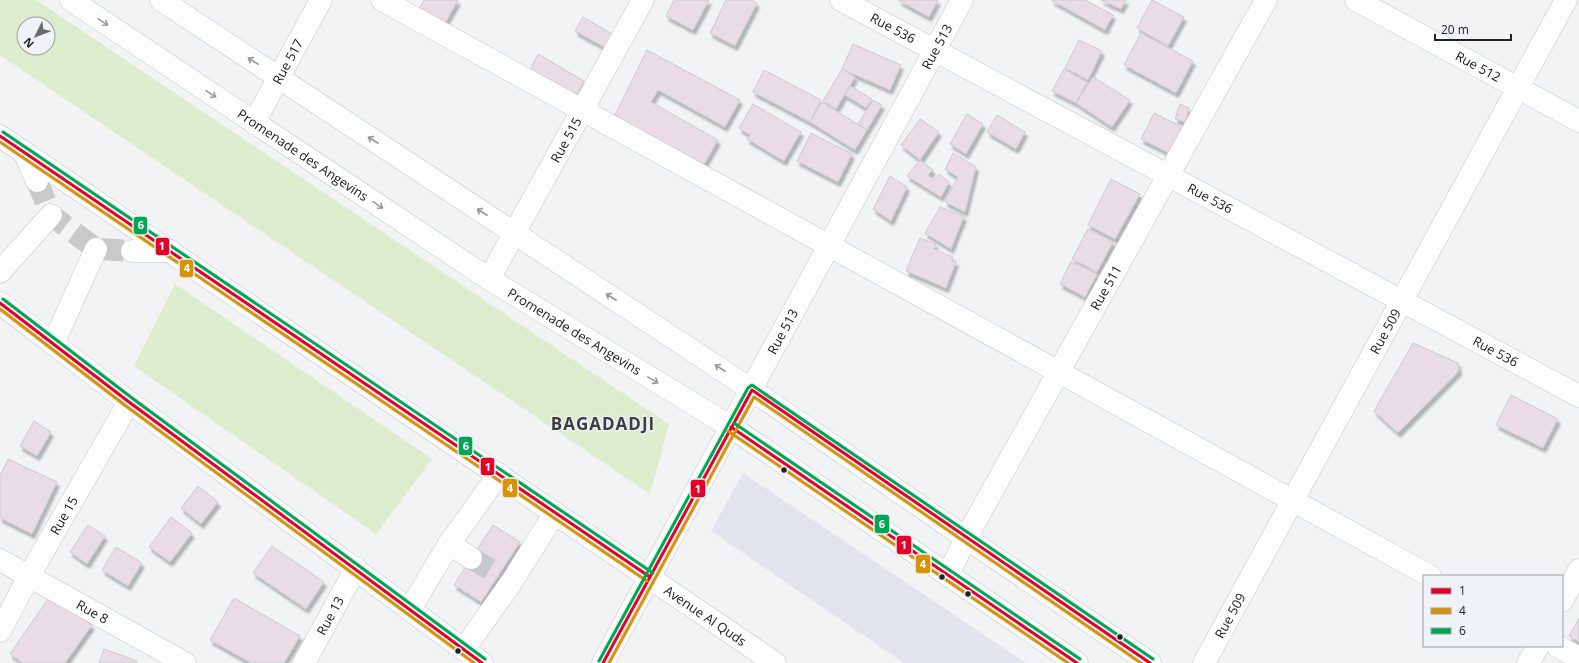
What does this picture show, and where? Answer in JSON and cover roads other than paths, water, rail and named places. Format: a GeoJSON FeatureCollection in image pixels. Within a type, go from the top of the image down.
{"type":"FeatureCollection","features":[{"type":"Feature","properties":{"kind":"street","name":"Promenade des Angevins"},"geometry":{"type":"LineString","coordinates":[[71,0],[489,279],[731,427],[1077,663]]}},
{"type":"Feature","properties":{"kind":"street"},"geometry":{"type":"LineString","coordinates":[[161,0],[752,390],[1150,663]]}},
{"type":"Feature","properties":{"kind":"street","name":"Rue 517"},"geometry":{"type":"LineString","coordinates":[[254,123],[321,0]]}},
{"type":"Feature","properties":{"kind":"street"},"geometry":{"type":"LineString","coordinates":[[382,0],[1428,575]]}},
{"type":"Feature","properties":{"kind":"street","name":"Rue 515"},"geometry":{"type":"LineString","coordinates":[[489,279],[643,0]]}},
{"type":"Feature","properties":{"kind":"street","name":"Rue 536"},"geometry":{"type":"LineString","coordinates":[[841,0],[1579,396]]}},
{"type":"Feature","properties":{"kind":"street","name":"Rue 513"},"geometry":{"type":"LineString","coordinates":[[603,663],[962,0]]}},
{"type":"Feature","properties":{"kind":"street","name":"Rue 511"},"geometry":{"type":"LineString","coordinates":[[948,575],[966,538],[1266,0]]}},
{"type":"Feature","properties":{"kind":"street","name":"Rue 512"},"geometry":{"type":"LineString","coordinates":[[1356,0],[1579,121]]}},
{"type":"Feature","properties":{"kind":"street","name":"Rue 509"},"geometry":{"type":"LineString","coordinates":[[1204,663],[1566,0]]}},
{"type":"Feature","properties":{"kind":"street","name":"Avenue Al Quds"},"geometry":{"type":"LineString","coordinates":[[0,136],[775,663]]}},
{"type":"Feature","properties":{"kind":"street"},"geometry":{"type":"LineString","coordinates":[[24,152],[37,181]]}},
{"type":"Feature","properties":{"kind":"street"},"geometry":{"type":"LineString","coordinates":[[0,272],[52,215]]}},
{"type":"Feature","properties":{"kind":"street"},"geometry":{"type":"LineString","coordinates":[[53,344],[96,248]]}},
{"type":"Feature","properties":{"kind":"street"},"geometry":{"type":"LineString","coordinates":[[132,251],[170,251]]}},
{"type":"Feature","properties":{"kind":"street"},"geometry":{"type":"LineString","coordinates":[[0,304],[129,402],[356,568],[482,663]]}},
{"type":"Feature","properties":{"kind":"street","name":"Rue 15"},"geometry":{"type":"LineString","coordinates":[[0,631],[29,576],[129,402]]}},
{"type":"Feature","properties":{"kind":"street"},"geometry":{"type":"LineString","coordinates":[[410,609],[450,544],[498,474]]}},
{"type":"Feature","properties":{"kind":"street"},"geometry":{"type":"LineString","coordinates":[[464,649],[505,579],[555,513]]}},
{"type":"Feature","properties":{"kind":"street"},"geometry":{"type":"LineString","coordinates":[[450,544],[471,558]]}},
{"type":"Feature","properties":{"kind":"street","name":"Rue 8"},"geometry":{"type":"LineString","coordinates":[[0,560],[185,663]]}},
{"type":"Feature","properties":{"kind":"street","name":"Rue 13"},"geometry":{"type":"LineString","coordinates":[[304,663],[356,568]]}},
{"type":"Feature","properties":{"kind":"street"},"geometry":{"type":"LineString","coordinates":[[1563,599],[1579,570]]}},
{"type":"Feature","properties":{"kind":"street"},"geometry":{"type":"LineString","coordinates":[[1528,663],[1537,647]]}},
{"type":"Feature","properties":{"kind":"street"},"geometry":{"type":"LineString","coordinates":[[1559,647],[1579,658]]}},
{"type":"Feature","properties":{"kind":"tunnel"},"geometry":{"type":"LineString","coordinates":[[37,181],[51,215],[96,249],[132,251]]}},
{"type":"Feature","properties":{"kind":"tunnel"},"geometry":{"type":"LineString","coordinates":[[471,558],[499,575]]}},
{"type":"Feature","properties":{"kind":"district","name":"BAGADADJI"},"geometry":{"type":"Point","coordinates":[603,424]}}]}
